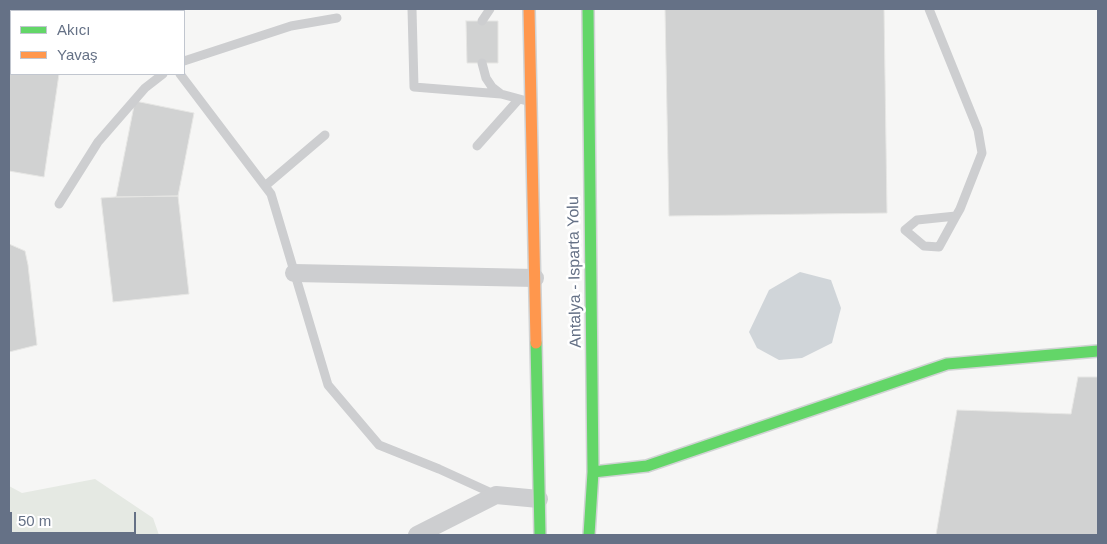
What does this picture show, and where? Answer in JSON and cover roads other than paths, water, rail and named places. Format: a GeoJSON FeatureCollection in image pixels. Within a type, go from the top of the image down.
{"type":"FeatureCollection","features":[{"type":"Feature","properties":{"kind":"main road"},"geometry":{"type":"LineString","coordinates":[[529,9],[540,535]]}},
{"type":"Feature","properties":{"kind":"main road","name":"Antalya - Isparta Yolu"},"geometry":{"type":"LineString","coordinates":[[588,9],[593,472],[589,535]]}},
{"type":"Feature","properties":{"kind":"main road"},"geometry":{"type":"LineString","coordinates":[[593,472],[647,466],[947,364],[1098,351]]}},
{"type":"Feature","properties":{"kind":"street"},"geometry":{"type":"LineString","coordinates":[[294,273],[535,278]]}},
{"type":"Feature","properties":{"kind":"street"},"geometry":{"type":"LineString","coordinates":[[417,535],[496,495],[539,499]]}},
{"type":"Feature","properties":{"kind":"lane"},"geometry":{"type":"LineString","coordinates":[[412,9],[414,87],[501,94],[531,102]]}},
{"type":"Feature","properties":{"kind":"lane"},"geometry":{"type":"LineString","coordinates":[[482,21],[490,9]]}},
{"type":"Feature","properties":{"kind":"lane"},"geometry":{"type":"LineString","coordinates":[[929,9],[978,130],[982,153],[960,209],[939,247],[924,246],[905,230],[917,220],[956,216]]}},
{"type":"Feature","properties":{"kind":"lane"},"geometry":{"type":"LineString","coordinates":[[185,61],[291,26],[337,18]]}},
{"type":"Feature","properties":{"kind":"lane"},"geometry":{"type":"LineString","coordinates":[[482,63],[486,78],[492,87],[501,94]]}},
{"type":"Feature","properties":{"kind":"lane"},"geometry":{"type":"LineString","coordinates":[[59,204],[98,142],[145,88],[162,75]]}},
{"type":"Feature","properties":{"kind":"lane"},"geometry":{"type":"LineString","coordinates":[[181,75],[271,194],[328,384],[379,445],[439,469],[496,495]]}},
{"type":"Feature","properties":{"kind":"lane"},"geometry":{"type":"LineString","coordinates":[[477,146],[519,99]]}},
{"type":"Feature","properties":{"kind":"lane"},"geometry":{"type":"LineString","coordinates":[[265,186],[325,134]]}}]}
